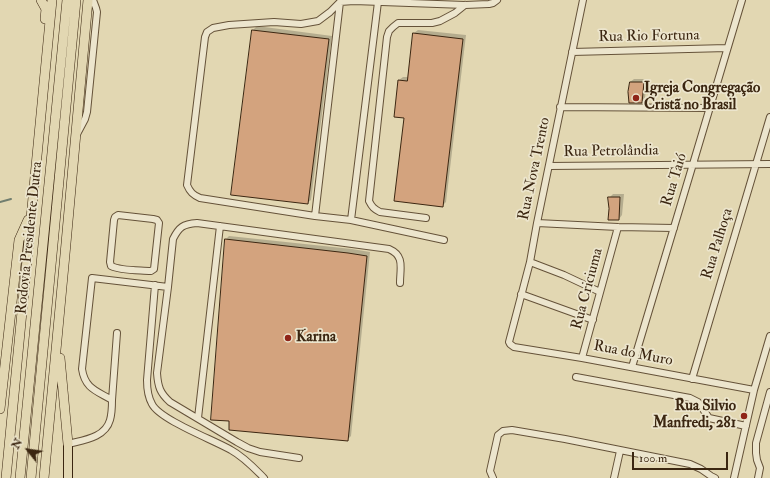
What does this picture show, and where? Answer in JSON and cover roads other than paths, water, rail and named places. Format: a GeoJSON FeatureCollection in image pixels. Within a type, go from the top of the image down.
{"type":"FeatureCollection","features":[{"type":"Feature","properties":{"kind":"highway"},"geometry":{"type":"LineString","coordinates":[[41,0],[46,9],[41,58],[44,78]]}},
{"type":"Feature","properties":{"kind":"highway"},"geometry":{"type":"LineString","coordinates":[[6,478],[52,0]]}},
{"type":"Feature","properties":{"kind":"highway","name":"Rodovia Presidente Dutra"},"geometry":{"type":"LineString","coordinates":[[20,478],[67,0]]}},
{"type":"Feature","properties":{"kind":"highway","name":"Rodovia Presidente Dutra"},"geometry":{"type":"LineString","coordinates":[[31,478],[76,0]]}},
{"type":"Feature","properties":{"kind":"highway"},"geometry":{"type":"LineString","coordinates":[[44,478],[88,0]]}},
{"type":"Feature","properties":{"kind":"highway"},"geometry":{"type":"LineString","coordinates":[[0,409],[19,240],[31,214]]}},
{"type":"Feature","properties":{"kind":"highway"},"geometry":{"type":"LineString","coordinates":[[58,337],[68,444]]}},
{"type":"Feature","properties":{"kind":"main road"},"geometry":{"type":"LineString","coordinates":[[68,444],[68,478]]}},
{"type":"Feature","properties":{"kind":"street"},"geometry":{"type":"LineString","coordinates":[[75,137],[85,119],[87,112],[97,12],[93,0]]}},
{"type":"Feature","properties":{"kind":"street"},"geometry":{"type":"LineString","coordinates":[[444,240],[351,220],[315,216],[200,198],[193,195],[189,191],[187,185],[205,37],[207,32],[213,28],[229,25],[274,22],[301,24],[318,21],[340,2],[354,1],[465,5],[489,4],[497,0]]}},
{"type":"Feature","properties":{"kind":"street","name":"Rua Nova Trento"},"geometry":{"type":"LineString","coordinates":[[509,342],[530,262],[560,107],[583,0]]}},
{"type":"Feature","properties":{"kind":"street","name":"Rua Taió"},"geometry":{"type":"LineString","coordinates":[[632,367],[742,0]]}},
{"type":"Feature","properties":{"kind":"street"},"geometry":{"type":"LineString","coordinates":[[315,216],[340,2]]}},
{"type":"Feature","properties":{"kind":"street"},"geometry":{"type":"LineString","coordinates":[[351,220],[378,2]]}},
{"type":"Feature","properties":{"kind":"street"},"geometry":{"type":"LineString","coordinates":[[426,218],[380,212],[371,206],[369,201],[387,37],[389,31],[398,24],[432,23],[440,21],[455,14],[465,5]]}},
{"type":"Feature","properties":{"kind":"street","name":"Rua Rio Fortuna"},"geometry":{"type":"LineString","coordinates":[[572,52],[727,48]]}},
{"type":"Feature","properties":{"kind":"street"},"geometry":{"type":"LineString","coordinates":[[560,107],[709,108]]}},
{"type":"Feature","properties":{"kind":"street","name":"Rua Palhoça"},"geometry":{"type":"LineString","coordinates":[[692,379],[770,117]]}},
{"type":"Feature","properties":{"kind":"street","name":"Rua Petrolândia"},"geometry":{"type":"LineString","coordinates":[[549,166],[770,164]]}},
{"type":"Feature","properties":{"kind":"street"},"geometry":{"type":"LineString","coordinates":[[118,215],[157,220],[159,223],[154,269],[151,271],[124,269],[115,268],[111,266],[110,262],[115,217],[118,215]]}},
{"type":"Feature","properties":{"kind":"street"},"geometry":{"type":"LineString","coordinates":[[299,458],[260,452],[248,448],[170,402],[161,391],[158,385],[158,373],[173,239],[176,232],[181,227],[188,224],[197,223],[388,249],[398,254],[400,260],[400,283]]}},
{"type":"Feature","properties":{"kind":"street"},"geometry":{"type":"LineString","coordinates":[[537,223],[674,228]]}},
{"type":"Feature","properties":{"kind":"street"},"geometry":{"type":"LineString","coordinates":[[198,418],[220,226]]}},
{"type":"Feature","properties":{"kind":"street","name":"Rua Criciuma"},"geometry":{"type":"LineString","coordinates":[[582,358],[618,227]]}},
{"type":"Feature","properties":{"kind":"street"},"geometry":{"type":"LineString","coordinates":[[530,262],[564,275],[600,292]]}},
{"type":"Feature","properties":{"kind":"street"},"geometry":{"type":"LineString","coordinates":[[123,281],[124,269]]}},
{"type":"Feature","properties":{"kind":"street"},"geometry":{"type":"LineString","coordinates":[[112,400],[89,386],[83,376],[82,369],[92,278],[168,286]]}},
{"type":"Feature","properties":{"kind":"street"},"geometry":{"type":"LineString","coordinates":[[155,285],[147,380],[147,392],[152,405],[162,415],[233,450],[246,460],[264,478]]}},
{"type":"Feature","properties":{"kind":"street"},"geometry":{"type":"LineString","coordinates":[[521,294],[593,320]]}},
{"type":"Feature","properties":{"kind":"street"},"geometry":{"type":"LineString","coordinates":[[68,444],[102,433],[110,422],[118,333]]}},
{"type":"Feature","properties":{"kind":"street"},"geometry":{"type":"LineString","coordinates":[[734,478],[754,390],[770,336]]}},
{"type":"Feature","properties":{"kind":"street","name":"Rua do Muro"},"geometry":{"type":"LineString","coordinates":[[509,342],[514,347],[754,390]]}},
{"type":"Feature","properties":{"kind":"street"},"geometry":{"type":"LineString","coordinates":[[576,377],[690,398],[698,402],[709,418],[746,426]]}},
{"type":"Feature","properties":{"kind":"street"},"geometry":{"type":"LineString","coordinates":[[758,478],[760,468],[757,460],[756,444],[770,392]]}},
{"type":"Feature","properties":{"kind":"street"},"geometry":{"type":"LineString","coordinates":[[493,478],[490,471],[498,435],[503,431],[512,430],[690,464],[701,469],[712,477]]}},
{"type":"Feature","properties":{"kind":"street"},"geometry":{"type":"LineString","coordinates":[[614,478],[620,451]]}},
{"type":"Feature","properties":{"kind":"waterway"},"geometry":{"type":"LineString","coordinates":[[0,202],[11,199]]}},
{"type":"Feature","properties":{"kind":"place","name":"Igreja Congregação Cristã no Brasil"},"geometry":{"type":"Point","coordinates":[636,98]}},
{"type":"Feature","properties":{"kind":"place","name":"Karina"},"geometry":{"type":"Point","coordinates":[288,338]}},
{"type":"Feature","properties":{"kind":"place","name":"Rua Silvio Manfredi, 281"},"geometry":{"type":"Point","coordinates":[744,416]}}]}
